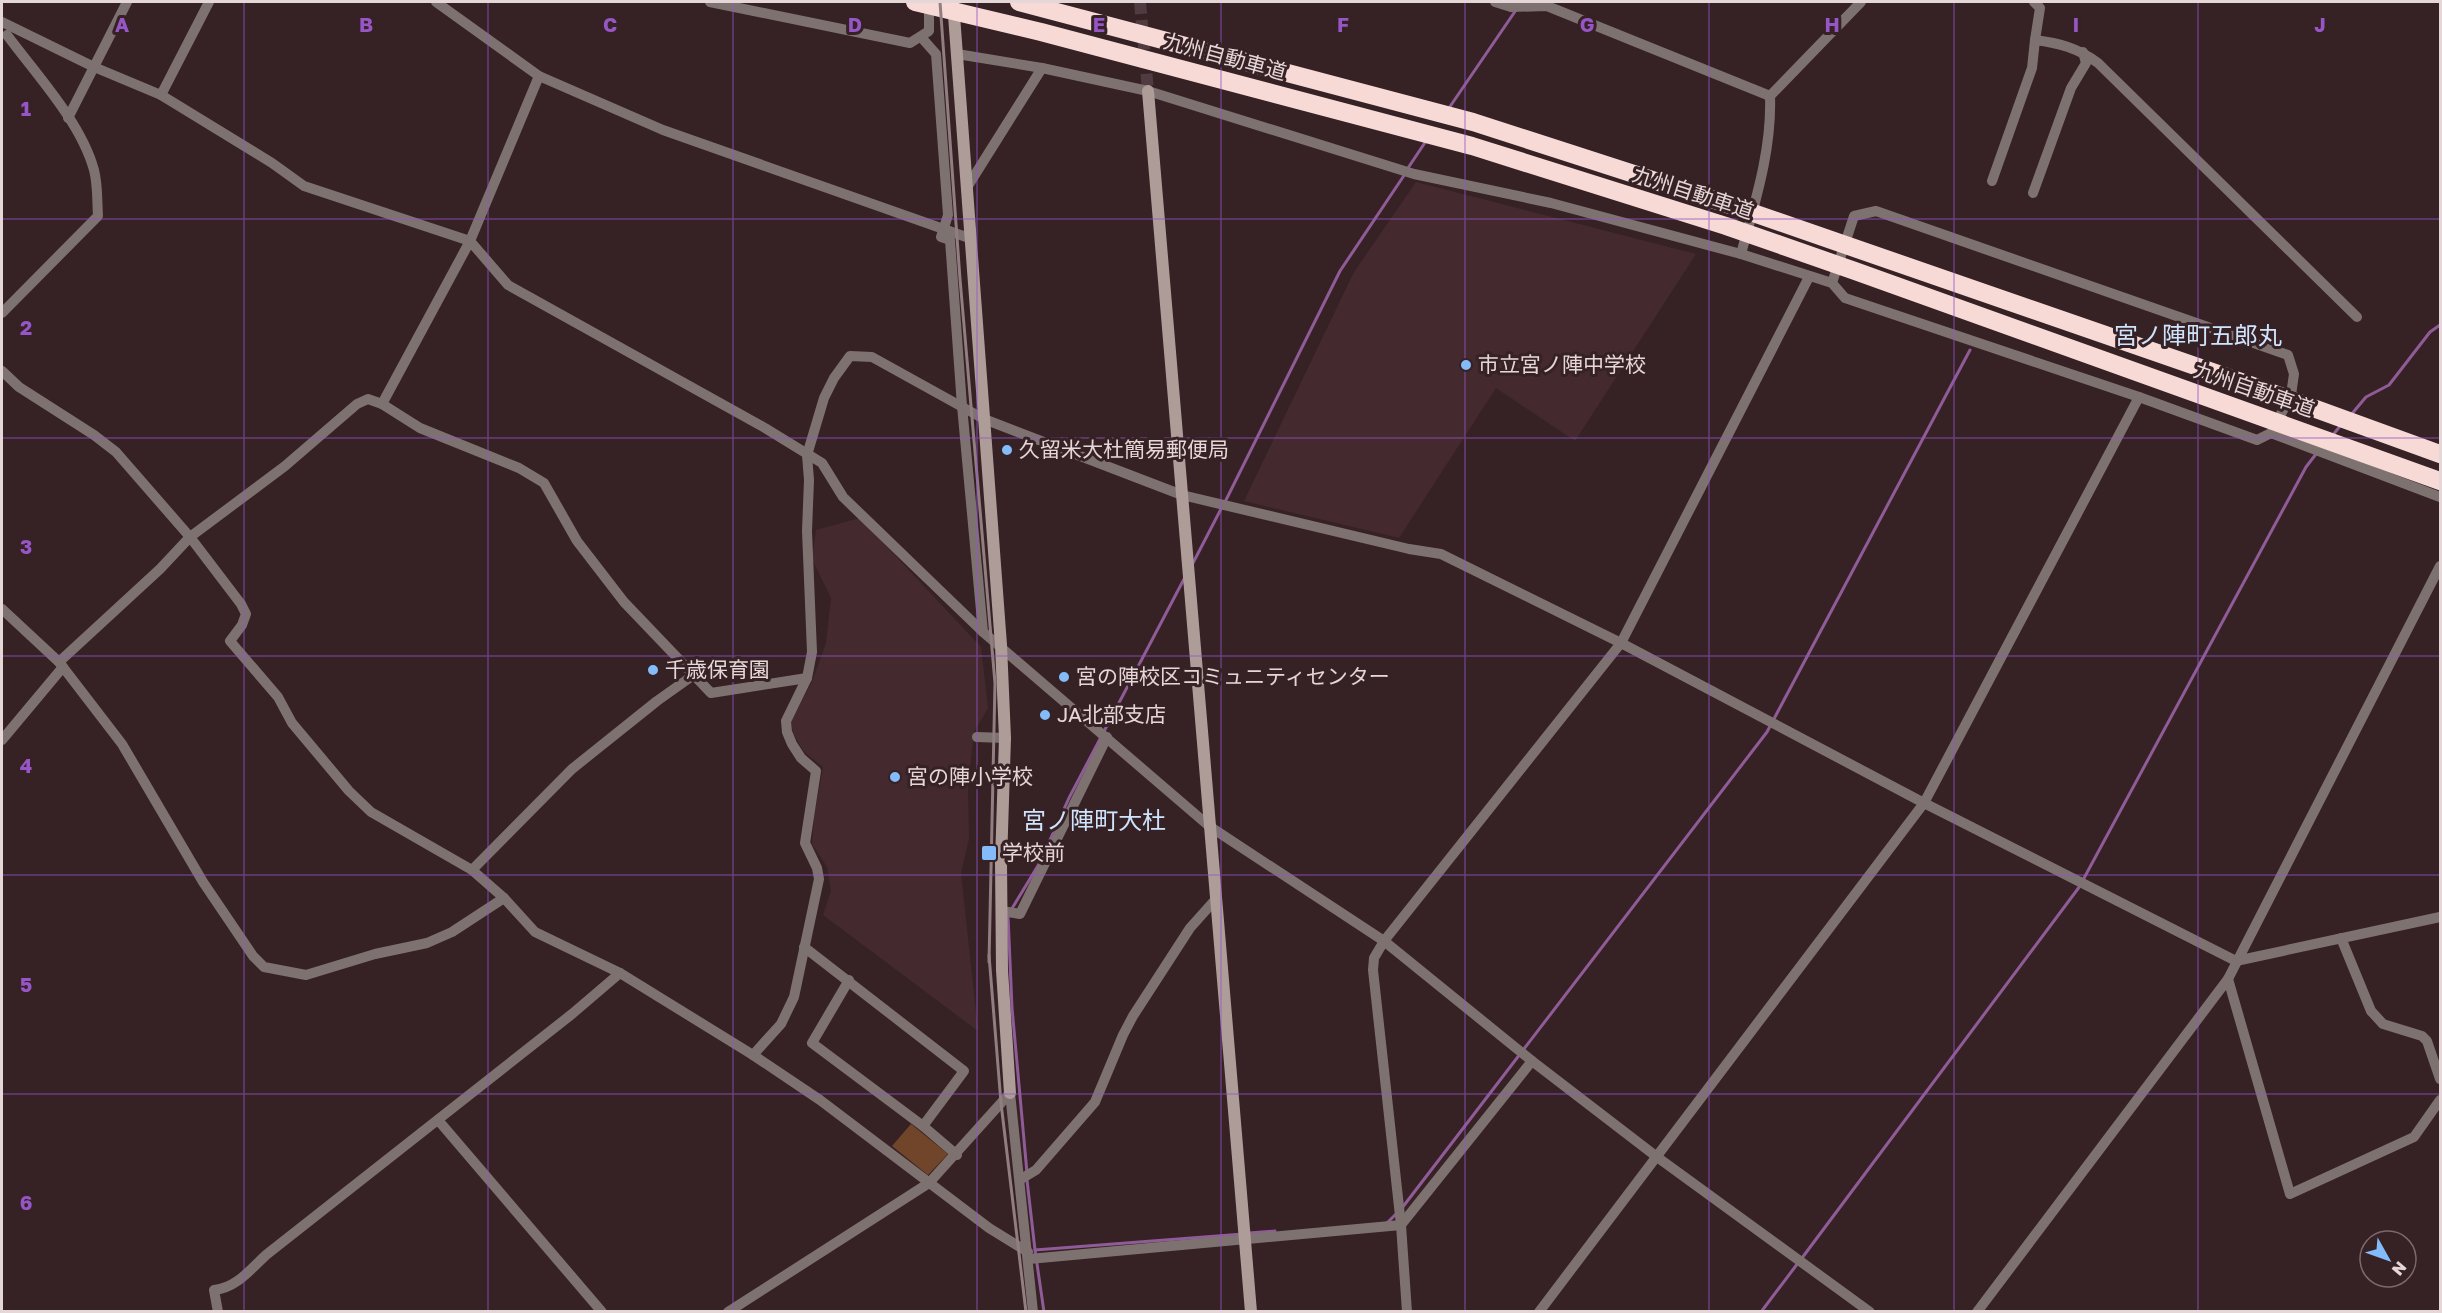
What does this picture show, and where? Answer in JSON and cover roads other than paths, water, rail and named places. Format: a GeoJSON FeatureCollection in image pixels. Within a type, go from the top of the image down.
{"type":"FeatureCollection","features":[{"type":"Feature","properties":{"kind":"highway","name":"九州自動車道"},"geometry":{"type":"LineString","coordinates":[[915,2],[1472,146],[1726,226],[2440,481]]}},
{"type":"Feature","properties":{"kind":"highway","name":"九州自動車道"},"geometry":{"type":"LineString","coordinates":[[1019,2],[1473,122],[1733,206],[2250,385],[2440,454]]}},
{"type":"Feature","properties":{"kind":"street"},"geometry":{"type":"LineString","coordinates":[[68,118],[127,2]]}},
{"type":"Feature","properties":{"kind":"street"},"geometry":{"type":"LineString","coordinates":[[161,95],[209,2]]}},
{"type":"Feature","properties":{"kind":"street"},"geometry":{"type":"LineString","coordinates":[[436,2],[539,76],[663,130],[969,238]]}},
{"type":"Feature","properties":{"kind":"street"},"geometry":{"type":"LineString","coordinates":[[710,2],[910,43],[929,31],[929,2]]}},
{"type":"Feature","properties":{"kind":"street"},"geometry":{"type":"LineString","coordinates":[[953,2],[965,190],[1001,645],[1005,738],[1002,970],[1010,1093],[1034,1311]]}},
{"type":"Feature","properties":{"kind":"street"},"geometry":{"type":"LineString","coordinates":[[1495,2],[1547,6],[1770,96]]}},
{"type":"Feature","properties":{"kind":"street"},"geometry":{"type":"LineString","coordinates":[[1741,254],[1766,153],[1771,124],[1770,96],[1861,2]]}},
{"type":"Feature","properties":{"kind":"street"},"geometry":{"type":"LineString","coordinates":[[1992,180],[2032,68],[2040,8],[2034,2]]}},
{"type":"Feature","properties":{"kind":"street"},"geometry":{"type":"LineString","coordinates":[[5,32],[161,95],[272,163],[304,186],[470,241],[508,285],[765,428],[822,463],[843,497],[982,632],[1001,645],[1209,826],[1384,940],[1532,1060],[1657,1156],[1870,1311]]}},
{"type":"Feature","properties":{"kind":"street"},"geometry":{"type":"LineString","coordinates":[[2,313],[98,216],[94,172],[85,147],[68,118],[5,32]]}},
{"type":"Feature","properties":{"kind":"street"},"geometry":{"type":"LineString","coordinates":[[921,37],[936,54],[948,215],[941,237],[950,240],[982,632]]}},
{"type":"Feature","properties":{"kind":"street"},"geometry":{"type":"LineString","coordinates":[[2035,40],[2061,44],[2084,52],[2098,63],[2357,317]]}},
{"type":"Feature","properties":{"kind":"street"},"geometry":{"type":"LineString","coordinates":[[2033,193],[2071,88],[2086,63],[2084,52]]}},
{"type":"Feature","properties":{"kind":"street"},"geometry":{"type":"LineString","coordinates":[[957,54],[1042,68],[1148,91],[1414,174],[1551,203],[1741,254],[1832,284],[1845,298],[2139,397],[2257,440],[2271,433],[2291,395],[2294,374],[2288,355],[1876,211],[1854,216],[1832,284]]}},
{"type":"Feature","properties":{"kind":"street"},"geometry":{"type":"LineString","coordinates":[[965,190],[1042,68]]}},
{"type":"Feature","properties":{"kind":"street"},"geometry":{"type":"LineString","coordinates":[[382,404],[470,241],[539,76]]}},
{"type":"Feature","properties":{"kind":"street"},"geometry":{"type":"LineString","coordinates":[[1148,91],[1251,1311]]}},
{"type":"Feature","properties":{"kind":"street"},"geometry":{"type":"LineString","coordinates":[[1407,1311],[1401,1225],[1373,970],[1374,957],[1384,940],[1621,643],[1809,277]]}},
{"type":"Feature","properties":{"kind":"street"},"geometry":{"type":"LineString","coordinates":[[753,1055],[781,1024],[794,997],[819,879],[817,868],[805,843],[816,771],[801,758],[792,744],[787,732],[786,721],[807,678],[812,652],[807,531],[809,480],[807,455],[824,398],[834,378],[850,356],[872,357],[984,419],[1182,495],[1409,549],[1441,554],[1621,643],[1924,803],[2236,961],[2440,917]]}},
{"type":"Feature","properties":{"kind":"street"},"geometry":{"type":"LineString","coordinates":[[2,370],[19,387],[94,435],[116,452],[190,537],[241,604],[246,614],[242,625],[231,641],[278,697],[299,732],[349,791],[372,812],[472,870],[504,898],[535,932],[620,973],[753,1055],[820,1100],[929,1184],[1028,1255],[1401,1225],[1532,1060]]}},
{"type":"Feature","properties":{"kind":"street"},"geometry":{"type":"LineString","coordinates":[[1539,1311],[1924,803],[2139,397]]}},
{"type":"Feature","properties":{"kind":"street"},"geometry":{"type":"LineString","coordinates":[[2,740],[61,664],[190,537],[285,466],[357,404],[368,399],[382,404],[420,428],[519,468],[544,483],[577,542],[624,602],[711,693],[807,678]]}},
{"type":"Feature","properties":{"kind":"street"},"geometry":{"type":"LineString","coordinates":[[2271,433],[2440,496]]}},
{"type":"Feature","properties":{"kind":"street"},"geometry":{"type":"LineString","coordinates":[[1977,1311],[2228,978],[2440,566]]}},
{"type":"Feature","properties":{"kind":"street"},"geometry":{"type":"LineString","coordinates":[[2,609],[61,664],[122,744],[203,882],[253,956],[264,967],[306,975],[375,954],[428,943],[452,932],[504,898]]}},
{"type":"Feature","properties":{"kind":"street"},"geometry":{"type":"LineString","coordinates":[[472,870],[572,769],[657,701],[695,674]]}},
{"type":"Feature","properties":{"kind":"street"},"geometry":{"type":"LineString","coordinates":[[977,737],[1005,738]]}},
{"type":"Feature","properties":{"kind":"street"},"geometry":{"type":"LineString","coordinates":[[1002,911],[1020,914],[1107,737]]}},
{"type":"Feature","properties":{"kind":"street"},"geometry":{"type":"LineString","coordinates":[[1021,1179],[1036,1170],[1095,1102],[1133,1016],[1190,928],[1215,900]]}},
{"type":"Feature","properties":{"kind":"street"},"geometry":{"type":"LineString","coordinates":[[2341,938],[2371,1011],[2384,1024],[2422,1036],[2427,1041],[2440,1079]]}},
{"type":"Feature","properties":{"kind":"street"},"geometry":{"type":"LineString","coordinates":[[804,947],[964,1071],[923,1126]]}},
{"type":"Feature","properties":{"kind":"street"},"geometry":{"type":"LineString","coordinates":[[218,1311],[214,1290],[226,1289],[239,1281],[266,1255],[620,973]]}},
{"type":"Feature","properties":{"kind":"street"},"geometry":{"type":"LineString","coordinates":[[2228,978],[2290,1194],[2414,1137],[2440,1100]]}},
{"type":"Feature","properties":{"kind":"street"},"geometry":{"type":"LineString","coordinates":[[849,980],[812,1043],[923,1126],[957,1155]]}},
{"type":"Feature","properties":{"kind":"street"},"geometry":{"type":"LineString","coordinates":[[728,1311],[929,1184],[1010,1093]]}},
{"type":"Feature","properties":{"kind":"street"},"geometry":{"type":"LineString","coordinates":[[438,1120],[602,1311]]}},
{"type":"Feature","properties":{"kind":"waterway"},"geometry":{"type":"LineString","coordinates":[[1449,108],[1516,10]]}},
{"type":"Feature","properties":{"kind":"waterway"},"geometry":{"type":"LineString","coordinates":[[1408,168],[1426,141]]}},
{"type":"Feature","properties":{"kind":"waterway"},"geometry":{"type":"LineString","coordinates":[[1225,502],[1340,271],[1405,174]]}},
{"type":"Feature","properties":{"kind":"waterway"},"geometry":{"type":"LineString","coordinates":[[2350,416],[2366,397],[2389,385],[2430,332],[2440,325]]}},
{"type":"Feature","properties":{"kind":"waterway"},"geometry":{"type":"LineString","coordinates":[[1402,1208],[1767,732],[1970,350]]}},
{"type":"Feature","properties":{"kind":"waterway"},"geometry":{"type":"LineString","coordinates":[[2332,436],[2341,425]]}},
{"type":"Feature","properties":{"kind":"waterway"},"geometry":{"type":"LineString","coordinates":[[2083,880],[2306,467],[2316,454]]}},
{"type":"Feature","properties":{"kind":"waterway"},"geometry":{"type":"LineString","coordinates":[[1193,563],[1222,507]]}},
{"type":"Feature","properties":{"kind":"waterway"},"geometry":{"type":"LineString","coordinates":[[1027,1173],[1012,1008],[1008,915],[1039,864],[1069,798],[1184,579]]}},
{"type":"Feature","properties":{"kind":"waterway"},"geometry":{"type":"LineString","coordinates":[[1802,1258],[2080,886]]}},
{"type":"Feature","properties":{"kind":"waterway"},"geometry":{"type":"LineString","coordinates":[[1027,1180],[1035,1250],[1243,1234]]}},
{"type":"Feature","properties":{"kind":"waterway"},"geometry":{"type":"LineString","coordinates":[[1387,1223],[1397,1213]]}},
{"type":"Feature","properties":{"kind":"waterway"},"geometry":{"type":"LineString","coordinates":[[1249,1233],[1275,1231]]}},
{"type":"Feature","properties":{"kind":"waterway"},"geometry":{"type":"LineString","coordinates":[[1035,1250],[1044,1312]]}},
{"type":"Feature","properties":{"kind":"waterway"},"geometry":{"type":"LineString","coordinates":[[1761,1312],[1798,1263]]}},
{"type":"Feature","properties":{"kind":"tunnel"},"geometry":{"type":"LineString","coordinates":[[1140,2],[1148,91]]}},
{"type":"Feature","properties":{"kind":"railway"},"geometry":{"type":"LineString","coordinates":[[940,2],[960,279],[995,683],[989,962]]}},
{"type":"Feature","properties":{"kind":"railway"},"geometry":{"type":"LineString","coordinates":[[989,955],[1001,1103],[1026,1312]]}},
{"type":"Feature","properties":{"kind":"place","name":"市立宮ノ陣中学校"},"geometry":{"type":"Point","coordinates":[1466,365]}},
{"type":"Feature","properties":{"kind":"place","name":"久留米大杜簡易郵便局"},"geometry":{"type":"Point","coordinates":[1007,450]}},
{"type":"Feature","properties":{"kind":"place","name":"千歳保育園"},"geometry":{"type":"Point","coordinates":[653,670]}},
{"type":"Feature","properties":{"kind":"place","name":"宮の陣校区コミュニティセンター"},"geometry":{"type":"Point","coordinates":[1064,677]}},
{"type":"Feature","properties":{"kind":"place","name":"JA北部支店"},"geometry":{"type":"Point","coordinates":[1045,715]}},
{"type":"Feature","properties":{"kind":"place","name":"宮の陣小学校"},"geometry":{"type":"Point","coordinates":[895,777]}},
{"type":"Feature","properties":{"kind":"place","name":"学校前"},"geometry":{"type":"Point","coordinates":[989,853]}},
{"type":"Feature","properties":{"kind":"district","name":"宮ノ陣町五郎丸"},"geometry":{"type":"Point","coordinates":[2198,336]}},
{"type":"Feature","properties":{"kind":"district","name":"宮ノ陣町大杜"},"geometry":{"type":"Point","coordinates":[1094,821]}}]}
